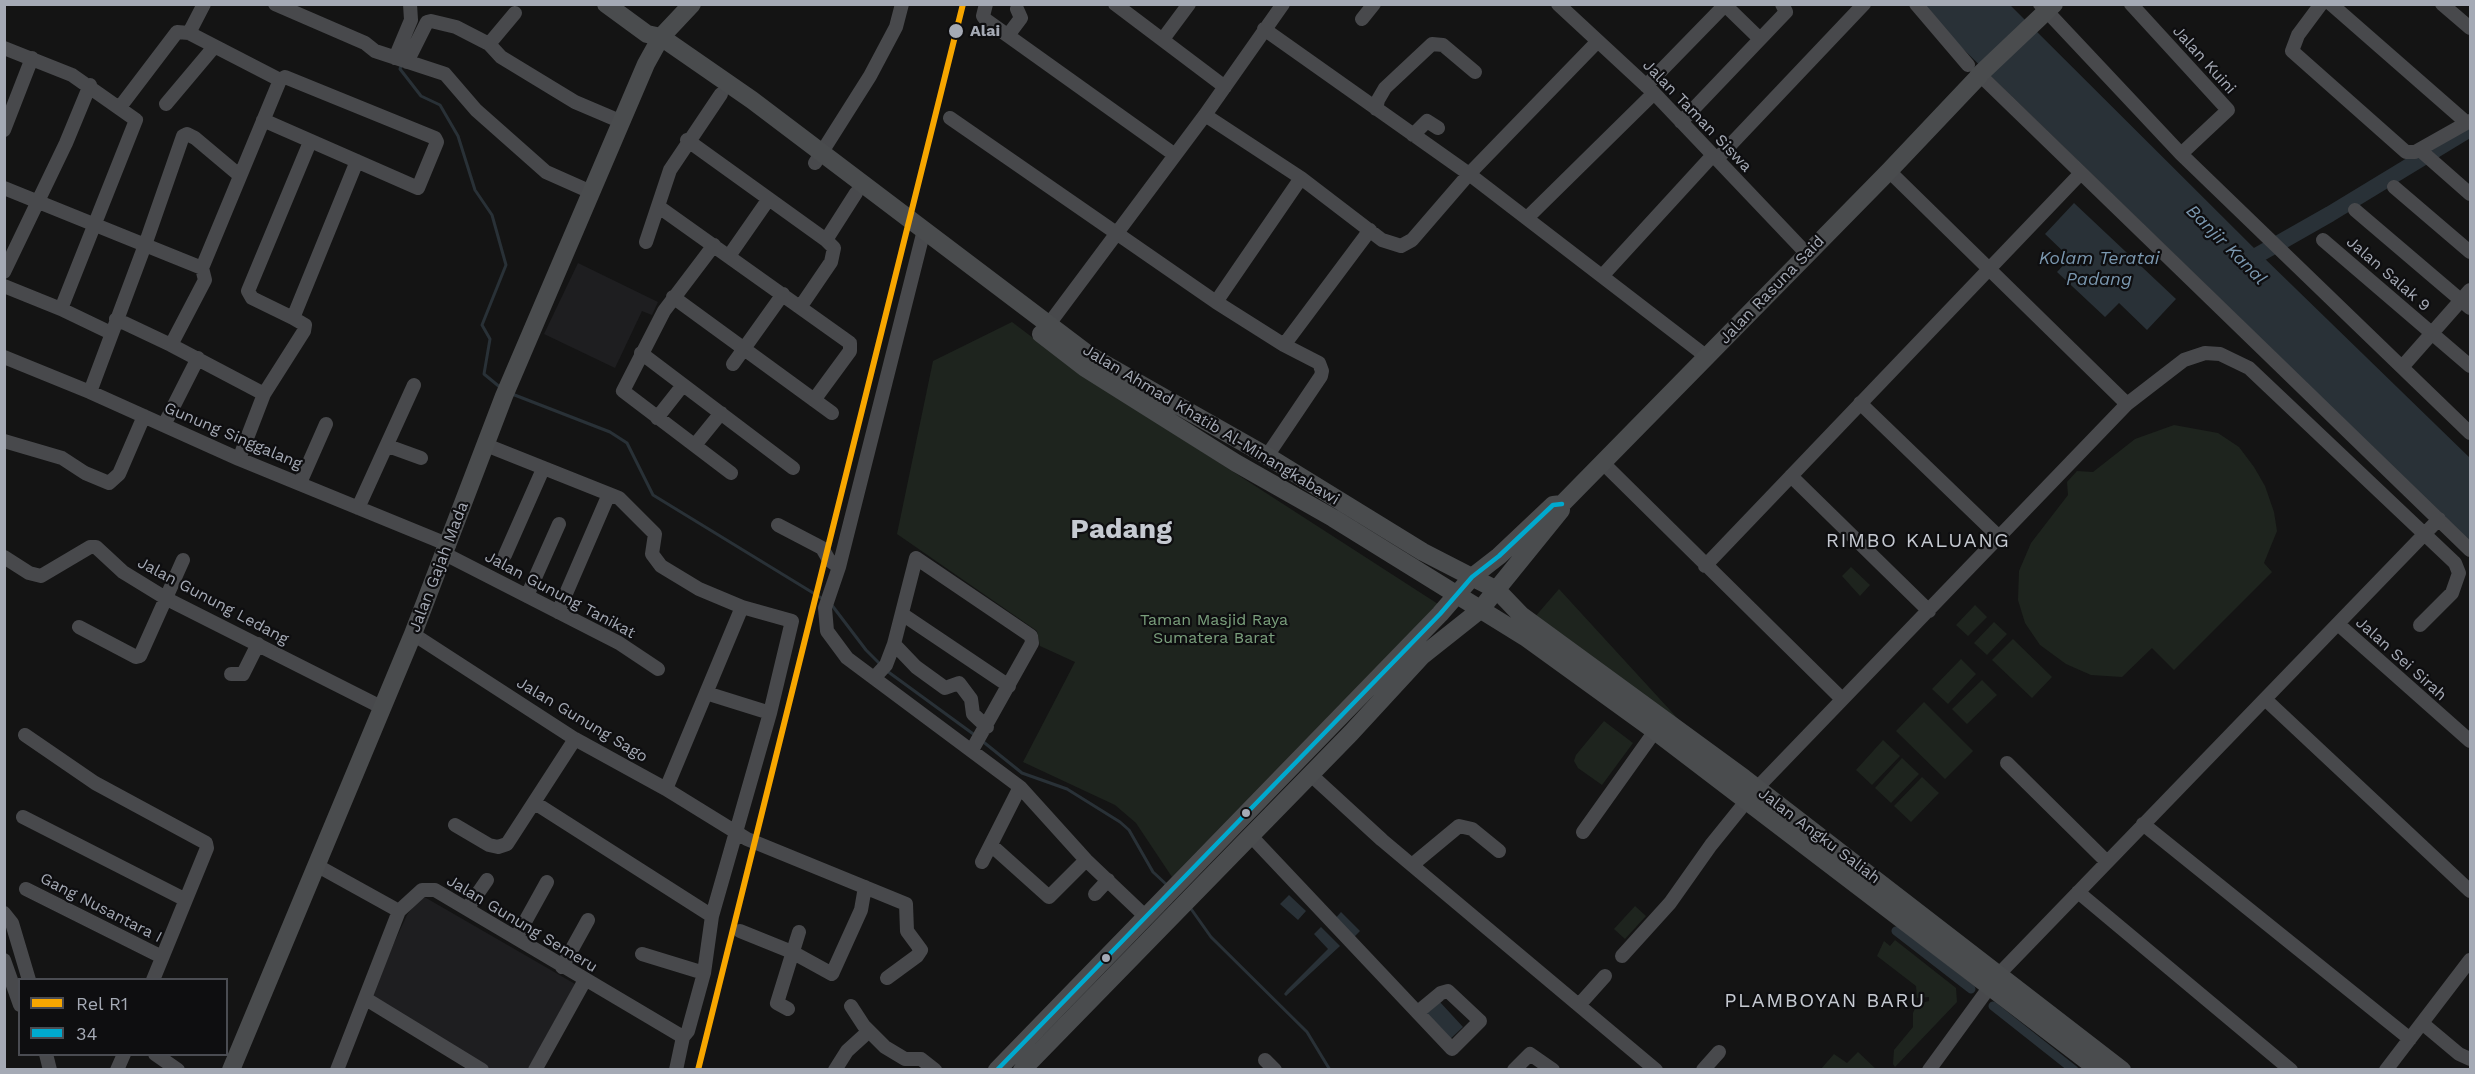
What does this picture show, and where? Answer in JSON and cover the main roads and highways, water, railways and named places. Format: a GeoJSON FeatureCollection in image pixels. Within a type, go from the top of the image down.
{"type":"FeatureCollection","features":[{"type":"Feature","properties":{"kind":"main road"},"geometry":{"type":"LineString","coordinates":[[606,4],[659,43]]}},
{"type":"Feature","properties":{"kind":"main road"},"geometry":{"type":"LineString","coordinates":[[659,43],[692,4]]}},
{"type":"Feature","properties":{"kind":"main road"},"geometry":{"type":"LineString","coordinates":[[659,43],[708,4]]}},
{"type":"Feature","properties":{"kind":"main road","name":"Jalan Rasuna Said"},"geometry":{"type":"LineString","coordinates":[[1562,504],[1604,464],[1889,171],[1975,72],[2046,9]]}},
{"type":"Feature","properties":{"kind":"main road","name":"Jalan Gajah Mada"},"geometry":{"type":"LineString","coordinates":[[231,1070],[383,708],[447,550],[507,390],[646,64],[659,43]]}},
{"type":"Feature","properties":{"kind":"main road","name":"Jalan Ahmad Khatib Al-Minangkabawi"},"geometry":{"type":"LineString","coordinates":[[659,43],[721,94],[748,105]]}},
{"type":"Feature","properties":{"kind":"main road","name":"Jalan Ahmad Khatib Al-Minangkabawi"},"geometry":{"type":"LineString","coordinates":[[659,43],[748,105],[922,235],[1049,324],[1236,463],[1333,518],[1480,610],[1508,615]]}},
{"type":"Feature","properties":{"kind":"main road","name":"Jalan Ahmad Khatib Al-Minangkabawi"},"geometry":{"type":"LineString","coordinates":[[818,158],[856,193],[922,235],[1085,368],[1267,456],[1423,552],[1497,590]]}},
{"type":"Feature","properties":{"kind":"main road"},"geometry":{"type":"LineString","coordinates":[[1022,1070],[1169,907],[1472,577],[1499,556],[1553,505],[1562,504],[1560,513],[1480,610],[1422,656],[1250,835],[1184,892]]}},
{"type":"Feature","properties":{"kind":"main road"},"geometry":{"type":"LineString","coordinates":[[1497,590],[1508,615]]}},
{"type":"Feature","properties":{"kind":"main road","name":"Jalan Angku Saliah"},"geometry":{"type":"LineString","coordinates":[[1508,615],[1655,731],[1751,794]]}},
{"type":"Feature","properties":{"kind":"main road","name":"Jalan Angku Saliah"},"geometry":{"type":"LineString","coordinates":[[1508,615],[1751,794],[1994,980],[2122,1070]]}},
{"type":"Feature","properties":{"kind":"main road"},"geometry":{"type":"LineString","coordinates":[[998,1070],[1146,917],[1169,907]]}},
{"type":"Feature","properties":{"kind":"main road","name":"Jalan Angku Saliah"},"geometry":{"type":"LineString","coordinates":[[1994,980],[2034,1018],[2099,1070]]}},
{"type":"Feature","properties":{"kind":"water","name":"Banjir Kanal"},"geometry":{"type":"Polygon","coordinates":[[[1922,5],[2010,5],[2260,254],[2470,458],[2470,542],[1960,46],[1922,5]]]}},
{"type":"Feature","properties":{"kind":"water","name":"Kolam Teratai Padang"},"geometry":{"type":"Polygon","coordinates":[[[2074,203],[2176,299],[2147,330],[2119,303],[2105,317],[2057,272],[2070,258],[2045,234],[2074,203]]]}},
{"type":"Feature","properties":{"kind":"water"},"geometry":{"type":"Polygon","coordinates":[[[1289,895],[1306,911],[1298,920],[1280,904],[1289,895]]]}},
{"type":"Feature","properties":{"kind":"water"},"geometry":{"type":"Polygon","coordinates":[[[1341,912],[1360,931],[1353,938],[1334,920],[1341,912]]]}},
{"type":"Feature","properties":{"kind":"water"},"geometry":{"type":"Polygon","coordinates":[[[1321,927],[1340,946],[1286,996],[1284,994],[1287,990],[1328,949],[1314,934],[1321,927]]]}},
{"type":"Feature","properties":{"kind":"water"},"geometry":{"type":"Polygon","coordinates":[[[1439,1001],[1463,1027],[1447,1042],[1423,1016],[1439,1001]]]}},
{"type":"Feature","properties":{"kind":"waterway"},"geometry":{"type":"LineString","coordinates":[[402,63],[400,69],[421,96],[440,105],[458,136],[475,190],[492,215],[506,265],[482,325],[490,339],[484,374],[501,388]]}},
{"type":"Feature","properties":{"kind":"waterway","name":"Banjir Kanal"},"geometry":{"type":"LineString","coordinates":[[2242,264],[2330,214],[2470,129]]}},
{"type":"Feature","properties":{"kind":"waterway"},"geometry":{"type":"LineString","coordinates":[[512,394],[610,432],[627,443],[653,495],[823,599]]}},
{"type":"Feature","properties":{"kind":"waterway"},"geometry":{"type":"LineString","coordinates":[[831,604],[866,650],[880,664]]}},
{"type":"Feature","properties":{"kind":"waterway"},"geometry":{"type":"LineString","coordinates":[[887,671],[976,736]]}},
{"type":"Feature","properties":{"kind":"waterway"},"geometry":{"type":"LineString","coordinates":[[981,740],[1022,773],[1067,789],[1120,822],[1129,830],[1153,872],[1167,885]]}},
{"type":"Feature","properties":{"kind":"waterway"},"geometry":{"type":"LineString","coordinates":[[1189,906],[1211,937],[1307,1032],[1330,1070]]}},
{"type":"Feature","properties":{"kind":"waterway"},"geometry":{"type":"LineString","coordinates":[[1896,931],[1971,989]]}},
{"type":"Feature","properties":{"kind":"waterway"},"geometry":{"type":"LineString","coordinates":[[1993,1006],[2074,1070]]}},
{"type":"Feature","properties":{"kind":"rail line","name":"R1"},"geometry":{"type":"LineString","coordinates":[[698,1070],[963,4]]}},
{"type":"Feature","properties":{"kind":"place","name":"Alai"},"geometry":{"type":"Point","coordinates":[956,31]}},
{"type":"Feature","properties":{"kind":"district","name":"Padang"},"geometry":{"type":"Point","coordinates":[1121,530]}},
{"type":"Feature","properties":{"kind":"district","name":"RIMBO KALUANG"},"geometry":{"type":"Point","coordinates":[1918,541]}},
{"type":"Feature","properties":{"kind":"district","name":"PLAMBOYAN BARU"},"geometry":{"type":"Point","coordinates":[1825,1001]}},
{"type":"Feature","properties":{"kind":"park label","name":"Taman Masjid Raya Sumatera Barat"},"geometry":{"type":"Point","coordinates":[1214,629]}}]}
